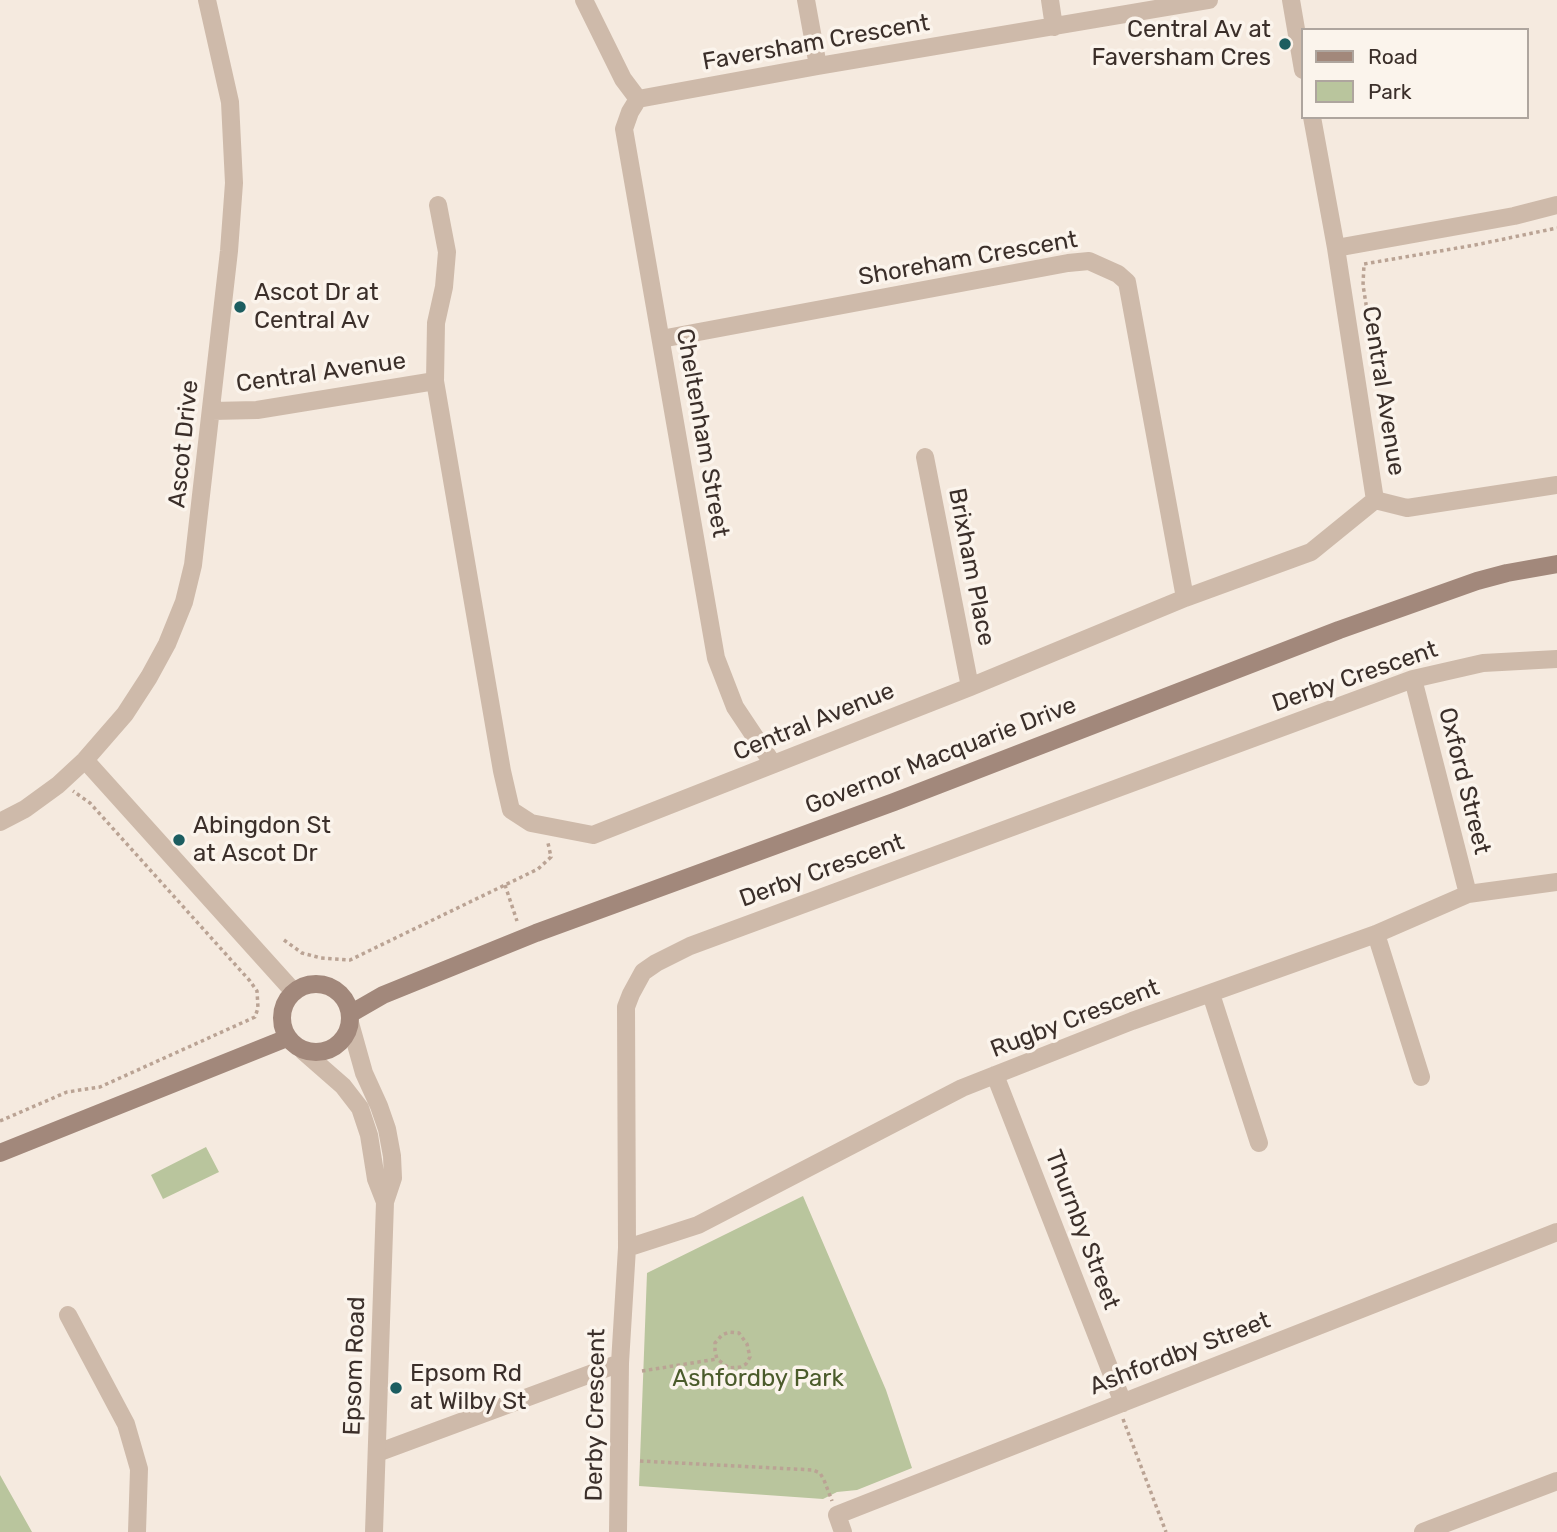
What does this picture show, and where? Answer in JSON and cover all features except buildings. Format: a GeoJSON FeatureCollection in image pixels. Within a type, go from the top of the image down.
{"type":"FeatureCollection","features":[{"type":"Feature","properties":{"kind":"main road","name":"Governor Macquarie Drive"},"geometry":{"type":"LineString","coordinates":[[350,1018],[383,995],[549,929],[894,802],[1339,630],[1477,581],[1518,570],[1557,564]]}},
{"type":"Feature","properties":{"kind":"main road"},"geometry":{"type":"LineString","coordinates":[[323,985],[341,995],[350,1018],[341,1041],[333,1048],[313,1053],[303,1051],[287,1038],[282,1028],[282,1009],[294,992],[303,987],[323,985]]}},
{"type":"Feature","properties":{"kind":"main road"},"geometry":{"type":"LineString","coordinates":[[0,1153],[287,1038]]}},
{"type":"Feature","properties":{"kind":"street","name":"Ascot Drive"},"geometry":{"type":"LineString","coordinates":[[0,822],[25,809],[58,785],[85,760],[125,714],[138,695],[176,622],[193,565],[229,251],[234,156],[225,78],[207,0]]}},
{"type":"Feature","properties":{"kind":"street"},"geometry":{"type":"LineString","coordinates":[[584,0],[623,79],[638,99]]}},
{"type":"Feature","properties":{"kind":"street"},"geometry":{"type":"LineString","coordinates":[[806,0],[818,65]]}},
{"type":"Feature","properties":{"kind":"street"},"geometry":{"type":"LineString","coordinates":[[1050,0],[1055,27]]}},
{"type":"Feature","properties":{"kind":"street","name":"Faversham Crescent"},"geometry":{"type":"LineString","coordinates":[[638,99],[818,65],[1209,0]]}},
{"type":"Feature","properties":{"kind":"street"},"geometry":{"type":"LineString","coordinates":[[1291,0],[1302,64]]}},
{"type":"Feature","properties":{"kind":"street","name":"Cheltenham Street"},"geometry":{"type":"LineString","coordinates":[[638,99],[624,129],[716,658],[735,707],[773,764]]}},
{"type":"Feature","properties":{"kind":"street","name":"Central Avenue"},"geometry":{"type":"LineString","coordinates":[[212,411],[257,410],[435,381],[511,810],[531,823],[593,835],[970,687],[1185,598],[1311,552],[1376,500],[1312,119]]}},
{"type":"Feature","properties":{"kind":"street"},"geometry":{"type":"LineString","coordinates":[[435,381],[436,323],[444,287],[447,252],[438,205]]}},
{"type":"Feature","properties":{"kind":"street"},"geometry":{"type":"LineString","coordinates":[[1336,248],[1514,216],[1557,205]]}},
{"type":"Feature","properties":{"kind":"street","name":"Shoreham Crescent"},"geometry":{"type":"LineString","coordinates":[[661,339],[1068,263],[1090,261],[1118,274],[1128,282],[1185,598]]}},
{"type":"Feature","properties":{"kind":"street","name":"Brixham Place"},"geometry":{"type":"LineString","coordinates":[[925,457],[970,687]]}},
{"type":"Feature","properties":{"kind":"street"},"geometry":{"type":"LineString","coordinates":[[1376,500],[1407,508],[1557,485]]}},
{"type":"Feature","properties":{"kind":"street","name":"Derby Crescent"},"geometry":{"type":"LineString","coordinates":[[618,1532],[621,1363],[627,1248],[626,1007],[643,972],[690,946],[1413,679],[1483,663],[1557,659]]}},
{"type":"Feature","properties":{"kind":"street","name":"Oxford Street"},"geometry":{"type":"LineString","coordinates":[[1413,679],[1468,894]]}},
{"type":"Feature","properties":{"kind":"street"},"geometry":{"type":"LineString","coordinates":[[85,760],[294,992]]}},
{"type":"Feature","properties":{"kind":"street","name":"Rugby Crescent"},"geometry":{"type":"LineString","coordinates":[[627,1248],[698,1225],[962,1088],[1132,1021],[1376,934],[1468,894],[1557,882]]}},
{"type":"Feature","properties":{"kind":"street"},"geometry":{"type":"LineString","coordinates":[[1376,934],[1421,1077]]}},
{"type":"Feature","properties":{"kind":"street"},"geometry":{"type":"LineString","coordinates":[[1211,994],[1259,1143]]}},
{"type":"Feature","properties":{"kind":"street","name":"Epsom Road"},"geometry":{"type":"LineString","coordinates":[[350,1018],[364,1073],[387,1129],[393,1178],[385,1202],[374,1532]]}},
{"type":"Feature","properties":{"kind":"street","name":"Epsom Road"},"geometry":{"type":"LineString","coordinates":[[303,1051],[343,1086],[359,1108],[369,1135],[376,1179],[385,1202]]}},
{"type":"Feature","properties":{"kind":"street","name":"Thurnby Street"},"geometry":{"type":"LineString","coordinates":[[995,1075],[1123,1403]]}},
{"type":"Feature","properties":{"kind":"street","name":"Ashfordby Street"},"geometry":{"type":"LineString","coordinates":[[840,1524],[1123,1403],[1557,1232]]}},
{"type":"Feature","properties":{"kind":"street"},"geometry":{"type":"LineString","coordinates":[[68,1315],[126,1424],[139,1469],[137,1532]]}},
{"type":"Feature","properties":{"kind":"street"},"geometry":{"type":"LineString","coordinates":[[377,1453],[621,1363]]}},
{"type":"Feature","properties":{"kind":"street"},"geometry":{"type":"LineString","coordinates":[[1423,1532],[1557,1481]]}},
{"type":"Feature","properties":{"kind":"path"},"geometry":{"type":"LineString","coordinates":[[1374,354],[1363,285],[1364,264],[1557,228]]}},
{"type":"Feature","properties":{"kind":"path"},"geometry":{"type":"LineString","coordinates":[[0,1121],[67,1092],[100,1087],[255,1017],[258,1008],[257,991],[250,981],[81,795]]}},
{"type":"Feature","properties":{"kind":"path"},"geometry":{"type":"LineString","coordinates":[[284,940],[302,953],[321,958],[350,960],[538,869],[551,857],[546,838]]}},
{"type":"Feature","properties":{"kind":"path"},"geometry":{"type":"LineString","coordinates":[[505,885],[517,921]]}},
{"type":"Feature","properties":{"kind":"path"},"geometry":{"type":"LineString","coordinates":[[642,1371],[718,1359],[729,1368],[740,1367],[746,1364],[750,1350],[738,1333],[729,1332],[719,1339],[715,1350],[718,1359]]}},
{"type":"Feature","properties":{"kind":"path"},"geometry":{"type":"LineString","coordinates":[[1123,1403],[1124,1421],[1166,1532]]}},
{"type":"Feature","properties":{"kind":"path"},"geometry":{"type":"LineString","coordinates":[[640,1461],[813,1470],[820,1473],[824,1479],[840,1524]]}},
{"type":"Feature","properties":{"kind":"green space"},"geometry":{"type":"Polygon","coordinates":[[[206,1147],[219,1172],[163,1199],[151,1175],[206,1147]]]}},
{"type":"Feature","properties":{"kind":"green space","name":"Ashfordby Park"},"geometry":{"type":"Polygon","coordinates":[[[803,1196],[886,1390],[912,1468],[857,1490],[837,1492],[823,1499],[639,1486],[647,1273],[803,1196]]]}},
{"type":"Feature","properties":{"kind":"green space"},"geometry":{"type":"Polygon","coordinates":[[[0,1475],[32,1532],[0,1532],[0,1475]]]}},
{"type":"Feature","properties":{"kind":"place","name":"Central Av at Faversham Cres"},"geometry":{"type":"Point","coordinates":[1285,44]}},
{"type":"Feature","properties":{"kind":"place","name":"Ascot Dr at Central Av"},"geometry":{"type":"Point","coordinates":[240,307]}},
{"type":"Feature","properties":{"kind":"place","name":"Abingdon St at Ascot Dr"},"geometry":{"type":"Point","coordinates":[179,840]}},
{"type":"Feature","properties":{"kind":"place","name":"Epsom Rd at Wilby St"},"geometry":{"type":"Point","coordinates":[396,1388]}}]}
